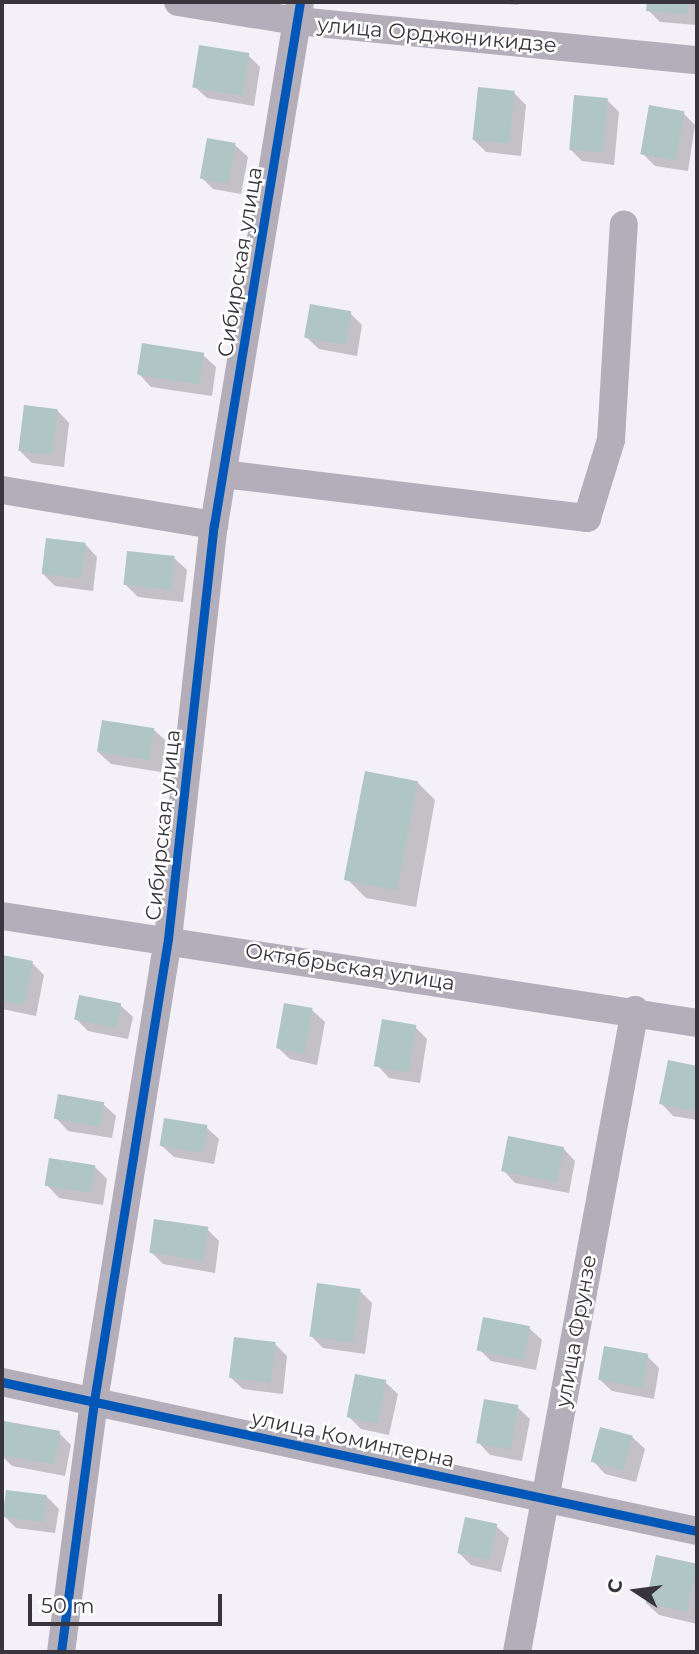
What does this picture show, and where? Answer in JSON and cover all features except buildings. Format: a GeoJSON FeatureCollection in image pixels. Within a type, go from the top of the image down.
{"type":"FeatureCollection","features":[{"type":"Feature","properties":{"kind":"street","name":"улица Орджоникидзе"},"geometry":{"type":"LineString","coordinates":[[178,2],[299,12],[697,60]]}},
{"type":"Feature","properties":{"kind":"street","name":"Сибирская улица"},"geometry":{"type":"LineString","coordinates":[[61,1652],[94,1401],[167,939],[214,525],[299,12]]}},
{"type":"Feature","properties":{"kind":"street"},"geometry":{"type":"LineString","coordinates":[[223,474],[587,518],[611,440],[624,224]]}},
{"type":"Feature","properties":{"kind":"street"},"geometry":{"type":"LineString","coordinates":[[2,490],[214,525]]}},
{"type":"Feature","properties":{"kind":"street","name":"Октябрьская улица"},"geometry":{"type":"LineString","coordinates":[[2,916],[635,1010],[697,1023]]}},
{"type":"Feature","properties":{"kind":"street","name":"улица Фрунзе"},"geometry":{"type":"LineString","coordinates":[[517,1652],[635,1010]]}},
{"type":"Feature","properties":{"kind":"street","name":"улица Коминтерна"},"geometry":{"type":"LineString","coordinates":[[2,1382],[697,1531]]}},
{"type":"Feature","properties":{"kind":"cycle path"},"geometry":{"type":"LineString","coordinates":[[61,1652],[94,1401],[168,939],[214,525],[300,2]]}},
{"type":"Feature","properties":{"kind":"cycle path"},"geometry":{"type":"LineString","coordinates":[[2,1382],[697,1531]]}}]}
